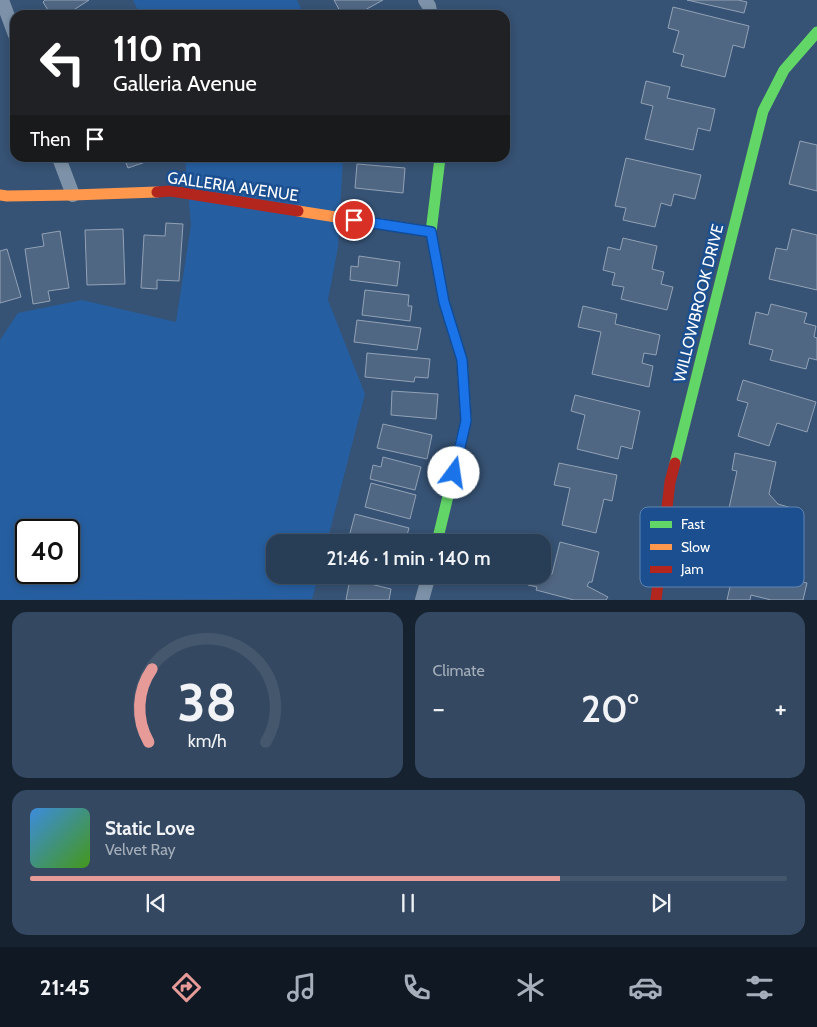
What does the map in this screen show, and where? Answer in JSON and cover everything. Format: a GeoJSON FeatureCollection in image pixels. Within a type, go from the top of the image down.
{"type":"FeatureCollection","features":[{"type":"Feature","properties":{"kind":"street"},"geometry":{"type":"LineString","coordinates":[[2,0],[10,22]]}},
{"type":"Feature","properties":{"kind":"street","name":"WILLOWBROOK DRIVE"},"geometry":{"type":"LineString","coordinates":[[667,507],[670,482],[762,110],[784,70],[817,32]]}},
{"type":"Feature","properties":{"kind":"street"},"geometry":{"type":"LineString","coordinates":[[61,162],[73,195]]}},
{"type":"Feature","properties":{"kind":"street"},"geometry":{"type":"LineString","coordinates":[[439,534],[466,421],[462,360],[444,302],[431,232],[440,162]]}},
{"type":"Feature","properties":{"kind":"street","name":"GALLERIA AVENUE"},"geometry":{"type":"LineString","coordinates":[[0,195],[171,192],[431,232]]}},
{"type":"Feature","properties":{"kind":"street"},"geometry":{"type":"LineString","coordinates":[[422,600],[426,584]]}},
{"type":"Feature","properties":{"kind":"street","name":"WILLOWBROOK DRIVE"},"geometry":{"type":"LineString","coordinates":[[656,600],[658,587]]}},
{"type":"Feature","properties":{"kind":"shaded area"},"geometry":{"type":"Polygon","coordinates":[[[133,0],[297,0],[302,10],[138,10],[133,0]]]}},
{"type":"Feature","properties":{"kind":"shaded area"},"geometry":{"type":"Polygon","coordinates":[[[185,162],[343,162],[338,247],[328,300],[365,394],[329,534],[266,534],[266,584],[316,584],[312,599],[0,600],[0,340],[18,313],[82,300],[176,322],[191,225],[185,162]]]}},
{"type":"Feature","properties":{"kind":"building"},"geometry":{"type":"Polygon","coordinates":[[[45,0],[89,0],[74,10],[48,10],[43,2],[45,0]]]}},
{"type":"Feature","properties":{"kind":"building"},"geometry":{"type":"Polygon","coordinates":[[[334,0],[383,0],[365,10],[339,10],[334,0]]]}},
{"type":"Feature","properties":{"kind":"building"},"geometry":{"type":"Polygon","coordinates":[[[687,0],[738,0],[747,2],[744,13],[687,0]]]}},
{"type":"Feature","properties":{"kind":"building"},"geometry":{"type":"Polygon","coordinates":[[[673,7],[749,26],[744,48],[733,45],[725,77],[681,66],[684,55],[673,52],[679,31],[668,28],[673,7]]]}},
{"type":"Feature","properties":{"kind":"building"},"geometry":{"type":"Polygon","coordinates":[[[646,81],[670,87],[667,98],[715,109],[710,131],[698,128],[693,150],[645,139],[653,106],[641,103],[646,81]]]}},
{"type":"Feature","properties":{"kind":"building"},"geometry":{"type":"Polygon","coordinates":[[[800,141],[817,145],[817,191],[789,184],[800,141]]]}},
{"type":"Feature","properties":{"kind":"building"},"geometry":{"type":"Polygon","coordinates":[[[626,158],[701,175],[695,199],[674,194],[671,206],[661,203],[655,227],[623,220],[626,208],[615,206],[626,158]]]}},
{"type":"Feature","properties":{"kind":"building"},"geometry":{"type":"Polygon","coordinates":[[[126,162],[145,162],[128,168],[126,162]]]}},
{"type":"Feature","properties":{"kind":"building"},"geometry":{"type":"Polygon","coordinates":[[[357,164],[405,168],[403,193],[355,188],[357,164]]]}},
{"type":"Feature","properties":{"kind":"building"},"geometry":{"type":"Polygon","coordinates":[[[166,223],[183,224],[179,281],[157,280],[157,289],[141,288],[144,235],[165,236],[166,223]]]}},
{"type":"Feature","properties":{"kind":"building"},"geometry":{"type":"Polygon","coordinates":[[[123,229],[125,284],[87,285],[85,230],[123,229]]]}},
{"type":"Feature","properties":{"kind":"building"},"geometry":{"type":"Polygon","coordinates":[[[792,229],[817,235],[817,290],[769,279],[776,248],[787,250],[792,229]]]}},
{"type":"Feature","properties":{"kind":"building"},"geometry":{"type":"Polygon","coordinates":[[[60,231],[69,288],[48,291],[50,301],[33,304],[25,249],[44,246],[42,234],[60,231]]]}},
{"type":"Feature","properties":{"kind":"building"},"geometry":{"type":"Polygon","coordinates":[[[623,238],[657,246],[652,269],[664,272],[661,284],[673,287],[667,310],[621,299],[624,287],[612,285],[615,273],[603,270],[608,247],[620,250],[623,238]]]}},
{"type":"Feature","properties":{"kind":"building"},"geometry":{"type":"Polygon","coordinates":[[[7,249],[21,297],[0,303],[0,251],[7,249]]]}},
{"type":"Feature","properties":{"kind":"building"},"geometry":{"type":"Polygon","coordinates":[[[359,256],[400,262],[397,286],[350,280],[351,266],[358,267],[359,256]]]}},
{"type":"Feature","properties":{"kind":"building"},"geometry":{"type":"Polygon","coordinates":[[[365,290],[409,295],[408,306],[412,306],[410,321],[362,315],[365,290]]]}},
{"type":"Feature","properties":{"kind":"building"},"geometry":{"type":"Polygon","coordinates":[[[771,304],[807,313],[804,323],[816,326],[814,337],[817,338],[817,360],[809,358],[806,369],[770,360],[773,350],[749,344],[756,312],[768,315],[771,304]]]}},
{"type":"Feature","properties":{"kind":"building"},"geometry":{"type":"Polygon","coordinates":[[[583,306],[617,314],[615,324],[660,335],[656,355],[644,353],[642,363],[653,366],[649,387],[592,374],[601,332],[578,327],[583,306]]]}},
{"type":"Feature","properties":{"kind":"building"},"geometry":{"type":"Polygon","coordinates":[[[357,320],[421,328],[417,350],[354,342],[357,320]]]}},
{"type":"Feature","properties":{"kind":"building"},"geometry":{"type":"Polygon","coordinates":[[[367,353],[430,359],[428,378],[415,377],[414,382],[365,377],[367,353]]]}},
{"type":"Feature","properties":{"kind":"building"},"geometry":{"type":"Polygon","coordinates":[[[743,380],[816,402],[807,432],[777,423],[769,446],[738,436],[748,403],[737,400],[743,380]]]}},
{"type":"Feature","properties":{"kind":"building"},"geometry":{"type":"Polygon","coordinates":[[[392,391],[438,394],[436,419],[391,415],[392,391]]]}},
{"type":"Feature","properties":{"kind":"building"},"geometry":{"type":"Polygon","coordinates":[[[575,395],[640,411],[632,449],[621,446],[618,459],[577,449],[585,415],[571,411],[575,395]]]}},
{"type":"Feature","properties":{"kind":"building"},"geometry":{"type":"Polygon","coordinates":[[[383,424],[432,435],[427,459],[377,448],[383,424]]]}},
{"type":"Feature","properties":{"kind":"building"},"geometry":{"type":"Polygon","coordinates":[[[735,453],[776,462],[769,494],[778,504],[788,507],[729,507],[737,471],[732,470],[735,453]]]}},
{"type":"Feature","properties":{"kind":"building"},"geometry":{"type":"Polygon","coordinates":[[[383,457],[421,467],[415,490],[370,479],[373,465],[381,467],[383,457]]]}},
{"type":"Feature","properties":{"kind":"building"},"geometry":{"type":"Polygon","coordinates":[[[559,463],[617,475],[612,501],[604,499],[596,533],[562,525],[570,488],[554,485],[559,463]]]}},
{"type":"Feature","properties":{"kind":"building"},"geometry":{"type":"Polygon","coordinates":[[[371,483],[416,495],[410,519],[365,507],[371,483]]]}},
{"type":"Feature","properties":{"kind":"building"},"geometry":{"type":"Polygon","coordinates":[[[355,514],[409,528],[407,534],[350,534],[355,514]]]}},
{"type":"Feature","properties":{"kind":"building"},"geometry":{"type":"Polygon","coordinates":[[[560,542],[599,552],[592,582],[589,582],[587,586],[608,597],[606,600],[574,600],[536,590],[537,587],[528,585],[551,584],[560,542]]]}},
{"type":"Feature","properties":{"kind":"building"},"geometry":{"type":"Polygon","coordinates":[[[804,582],[807,583],[803,600],[771,600],[751,595],[750,600],[727,600],[730,587],[804,587],[804,582]]]}},
{"type":"Feature","properties":{"kind":"building"},"geometry":{"type":"Polygon","coordinates":[[[349,584],[370,584],[391,589],[389,600],[346,600],[349,584]]]}},
{"type":"Feature","properties":{"kind":"traffic: fast"},"geometry":{"type":"LineString","coordinates":[[675,463],[763,111],[784,70],[817,32]]}},
{"type":"Feature","properties":{"kind":"traffic: fast"},"geometry":{"type":"LineString","coordinates":[[439,534],[466,421],[462,360],[444,302],[431,232],[440,162]]}},
{"type":"Feature","properties":{"kind":"traffic: slow"},"geometry":{"type":"LineString","coordinates":[[0,195],[157,192]]}},
{"type":"Feature","properties":{"kind":"traffic: slow"},"geometry":{"type":"LineString","coordinates":[[298,211],[431,232]]}},
{"type":"Feature","properties":{"kind":"traffic: jam"},"geometry":{"type":"LineString","coordinates":[[157,192],[171,191],[298,211]]}},
{"type":"Feature","properties":{"kind":"traffic: jam"},"geometry":{"type":"LineString","coordinates":[[667,507],[670,482],[675,463]]}},
{"type":"Feature","properties":{"kind":"traffic: jam"},"geometry":{"type":"LineString","coordinates":[[656,600],[658,587]]}},
{"type":"Feature","properties":{"kind":"route"},"geometry":{"type":"LineString","coordinates":[[354,220],[431,232],[444,302],[462,360],[466,421],[454,473]]}}]}
